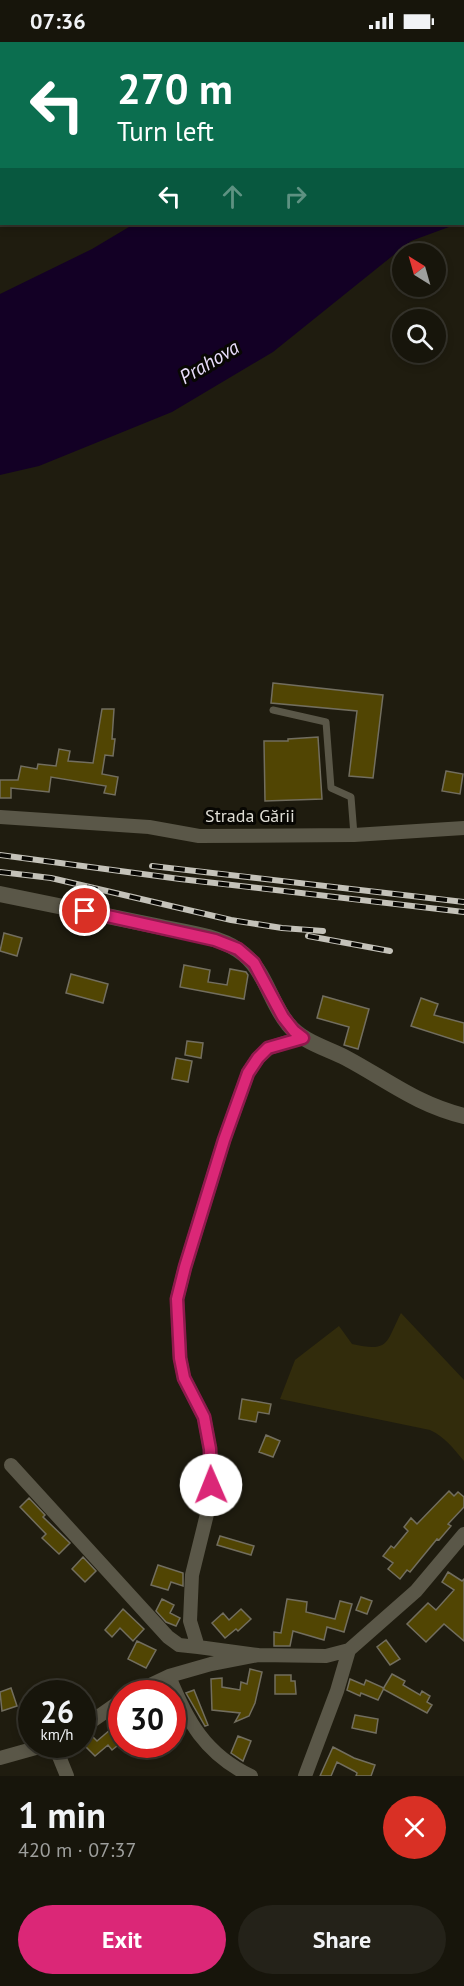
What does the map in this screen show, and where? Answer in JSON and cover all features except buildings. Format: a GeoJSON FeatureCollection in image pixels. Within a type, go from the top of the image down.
{"type":"FeatureCollection","features":[{"type":"Feature","properties":{"kind":"street","name":"Strada Gării"},"geometry":{"type":"LineString","coordinates":[[0,817],[149,827],[199,836],[354,835],[464,828]]}},
{"type":"Feature","properties":{"kind":"street"},"geometry":{"type":"LineString","coordinates":[[0,894],[170,929],[228,944],[246,955],[258,971],[283,1017],[303,1038],[349,1060],[423,1103],[464,1116]]}},
{"type":"Feature","properties":{"kind":"street"},"geometry":{"type":"LineString","coordinates":[[198,1647],[190,1621],[192,1575],[208,1510],[211,1485],[210,1449],[204,1417],[184,1378],[180,1358],[177,1299],[224,1140],[248,1073],[268,1048],[303,1038]]}},
{"type":"Feature","properties":{"kind":"street"},"geometry":{"type":"LineString","coordinates":[[11,1466],[168,1637],[179,1645],[258,1655],[326,1656],[349,1650],[416,1591],[464,1534]]}},
{"type":"Feature","properties":{"kind":"street"},"geometry":{"type":"LineString","coordinates":[[305,1776],[337,1691],[349,1650]]}},
{"type":"Feature","properties":{"kind":"street"},"geometry":{"type":"LineString","coordinates":[[161,1680],[211,1664],[258,1655]]}},
{"type":"Feature","properties":{"kind":"street"},"geometry":{"type":"LineString","coordinates":[[169,1676],[192,1727],[219,1757],[251,1776]]}},
{"type":"Feature","properties":{"kind":"street"},"geometry":{"type":"LineString","coordinates":[[0,1758],[18,1753]]}},
{"type":"Feature","properties":{"kind":"street"},"geometry":{"type":"LineString","coordinates":[[59,1758],[67,1776]]}},
{"type":"Feature","properties":{"kind":"lane"},"geometry":{"type":"LineString","coordinates":[[273,710],[326,722],[331,788],[351,797],[354,835]]}},
{"type":"Feature","properties":{"kind":"shaded area"},"geometry":{"type":"Polygon","coordinates":[[[401,1313],[464,1380],[464,1461],[444,1439],[430,1430],[280,1399],[295,1360],[339,1326],[352,1344],[380,1346],[389,1338],[401,1313]]]}},
{"type":"Feature","properties":{"kind":"water","name":"Prahova"},"geometry":{"type":"Polygon","coordinates":[[[132,225],[454,225],[409,243],[392,243],[392,256],[273,352],[172,412],[39,466],[0,475],[0,294],[92,249],[132,225]]]}},
{"type":"Feature","properties":{"kind":"railway"},"geometry":{"type":"LineString","coordinates":[[0,855],[180,879],[464,912]]}},
{"type":"Feature","properties":{"kind":"railway"},"geometry":{"type":"LineString","coordinates":[[152,866],[464,902]]}},
{"type":"Feature","properties":{"kind":"railway"},"geometry":{"type":"LineString","coordinates":[[0,872],[51,878],[231,920],[282,928],[323,931]]}},
{"type":"Feature","properties":{"kind":"railway"},"geometry":{"type":"LineString","coordinates":[[308,936],[390,951]]}},
{"type":"Feature","properties":{"kind":"route"},"geometry":{"type":"LineString","coordinates":[[85,911],[215,940],[238,949],[254,963],[283,1017],[303,1038],[268,1048],[248,1073],[224,1140],[177,1299],[180,1358],[184,1378],[204,1417],[210,1449],[211,1485]]}}]}
